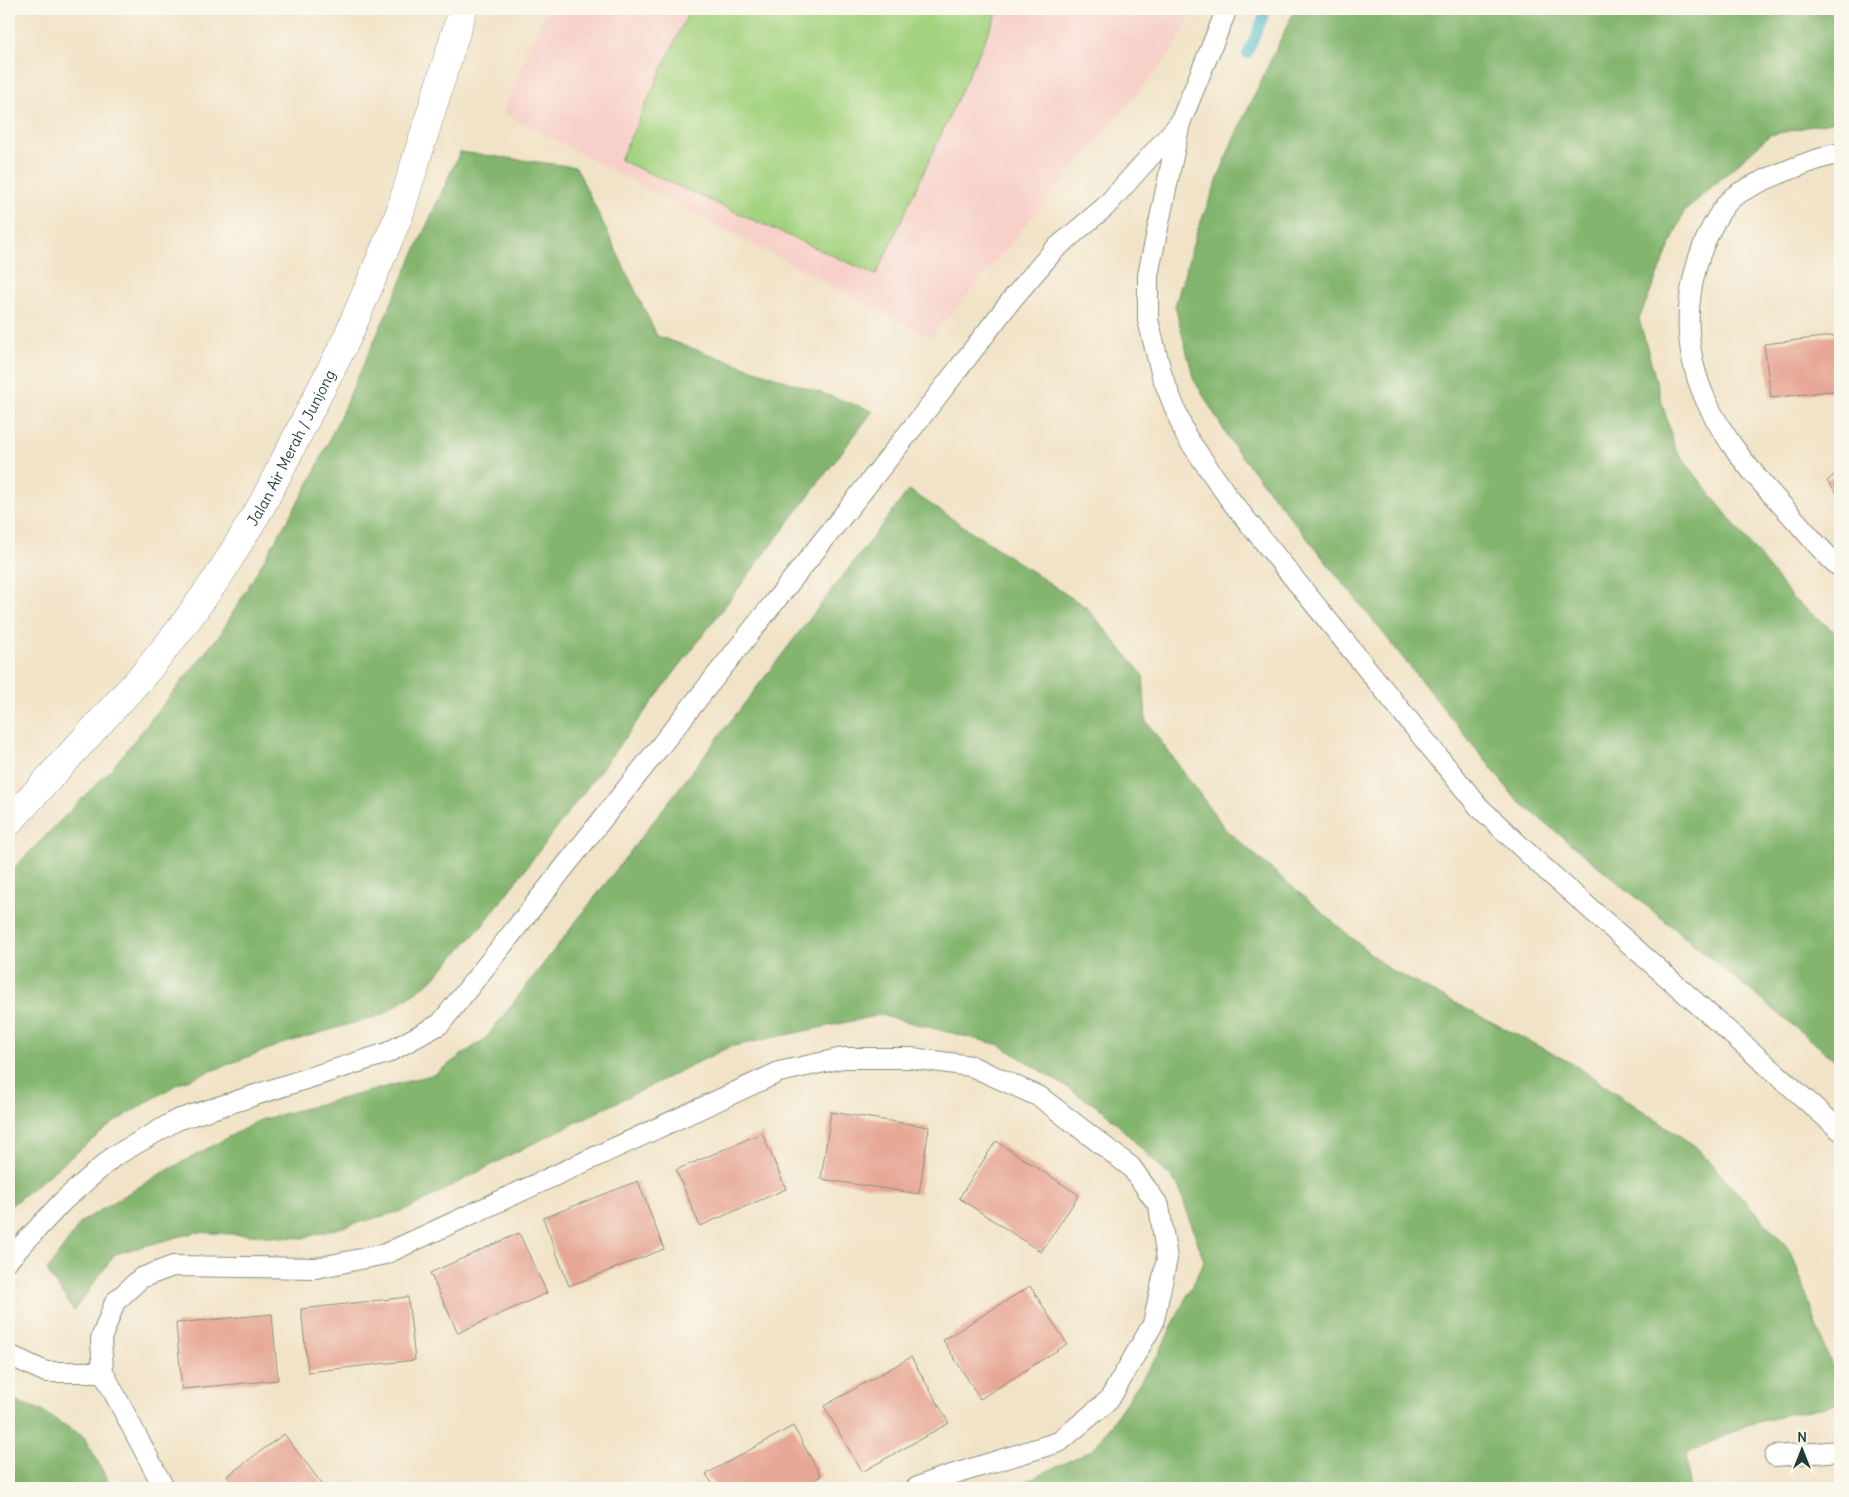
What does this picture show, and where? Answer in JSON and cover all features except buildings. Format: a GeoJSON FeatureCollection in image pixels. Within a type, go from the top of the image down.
{"type":"FeatureCollection","features":[{"type":"Feature","properties":{"kind":"main road","name":"Jalan Air Merah / Junjong"},"geometry":{"type":"LineString","coordinates":[[9,822],[146,673],[220,574],[263,503],[348,338],[399,215],[463,9]]}},
{"type":"Feature","properties":{"kind":"lane"},"geometry":{"type":"LineString","coordinates":[[1227,9],[1180,123],[1148,275],[1148,320],[1162,376],[1186,436],[1231,501],[1479,807],[1542,866],[1840,1130]]}},
{"type":"Feature","properties":{"kind":"lane"},"geometry":{"type":"LineString","coordinates":[[9,1258],[63,1201],[113,1157],[177,1120],[386,1053],[440,1024],[925,412],[1013,298],[1054,250],[1105,207],[1180,123]]}},
{"type":"Feature","properties":{"kind":"lane"},"geometry":{"type":"LineString","coordinates":[[1840,153],[1771,178],[1732,199],[1704,240],[1690,288],[1687,333],[1700,388],[1716,422],[1752,474],[1840,568]]}},
{"type":"Feature","properties":{"kind":"lane"},"geometry":{"type":"LineString","coordinates":[[164,1488],[103,1372],[101,1340],[115,1302],[141,1278],[173,1266],[316,1268],[385,1254],[779,1072],[842,1058],[911,1058],[971,1066],[1040,1097],[1131,1167],[1159,1206],[1167,1259],[1153,1324],[1109,1400],[1059,1442],[935,1480],[916,1488]]}},
{"type":"Feature","properties":{"kind":"lane"},"geometry":{"type":"LineString","coordinates":[[9,1355],[46,1372],[103,1372]]}},
{"type":"Feature","properties":{"kind":"lane"},"geometry":{"type":"LineString","coordinates":[[1774,1456],[1840,1451]]}},
{"type":"Feature","properties":{"kind":"shaded area"},"geometry":{"type":"Polygon","coordinates":[[[546,9],[1193,9],[1173,51],[931,338],[503,113],[546,9]]]}},
{"type":"Feature","properties":{"kind":"green space"},"geometry":{"type":"Polygon","coordinates":[[[690,9],[999,9],[876,275],[620,160],[690,9]]]}},
{"type":"Feature","properties":{"kind":"green space"},"geometry":{"type":"Polygon","coordinates":[[[1295,9],[1840,9],[1840,120],[1770,135],[1684,212],[1639,319],[1675,449],[1793,599],[1840,636],[1840,1064],[1516,799],[1234,447],[1194,380],[1175,306],[1196,234],[1233,140],[1295,9]]]}},
{"type":"Feature","properties":{"kind":"green space"},"geometry":{"type":"Polygon","coordinates":[[[460,152],[576,167],[657,336],[873,411],[482,926],[431,981],[384,1014],[282,1044],[179,1083],[113,1123],[9,1207],[9,873],[113,767],[221,633],[311,480],[460,152]]]}},
{"type":"Feature","properties":{"kind":"green space"},"geometry":{"type":"Polygon","coordinates":[[[909,490],[1087,608],[1143,675],[1146,721],[1226,830],[1387,968],[1573,1064],[1695,1146],[1791,1251],[1840,1392],[1840,1403],[1749,1424],[1687,1454],[1689,1488],[1004,1488],[1022,1483],[1094,1449],[1158,1355],[1204,1261],[1178,1185],[1104,1111],[1000,1045],[880,1015],[729,1047],[516,1152],[408,1209],[303,1238],[196,1232],[115,1254],[74,1311],[47,1271],[81,1222],[155,1177],[260,1120],[435,1074],[487,1037],[909,490]]]}},
{"type":"Feature","properties":{"kind":"green space"},"geometry":{"type":"Polygon","coordinates":[[[9,1399],[38,1409],[84,1437],[112,1488],[9,1488],[9,1399]]]}},
{"type":"Feature","properties":{"kind":"waterway"},"geometry":{"type":"LineString","coordinates":[[1247,54],[1267,9]]}}]}
